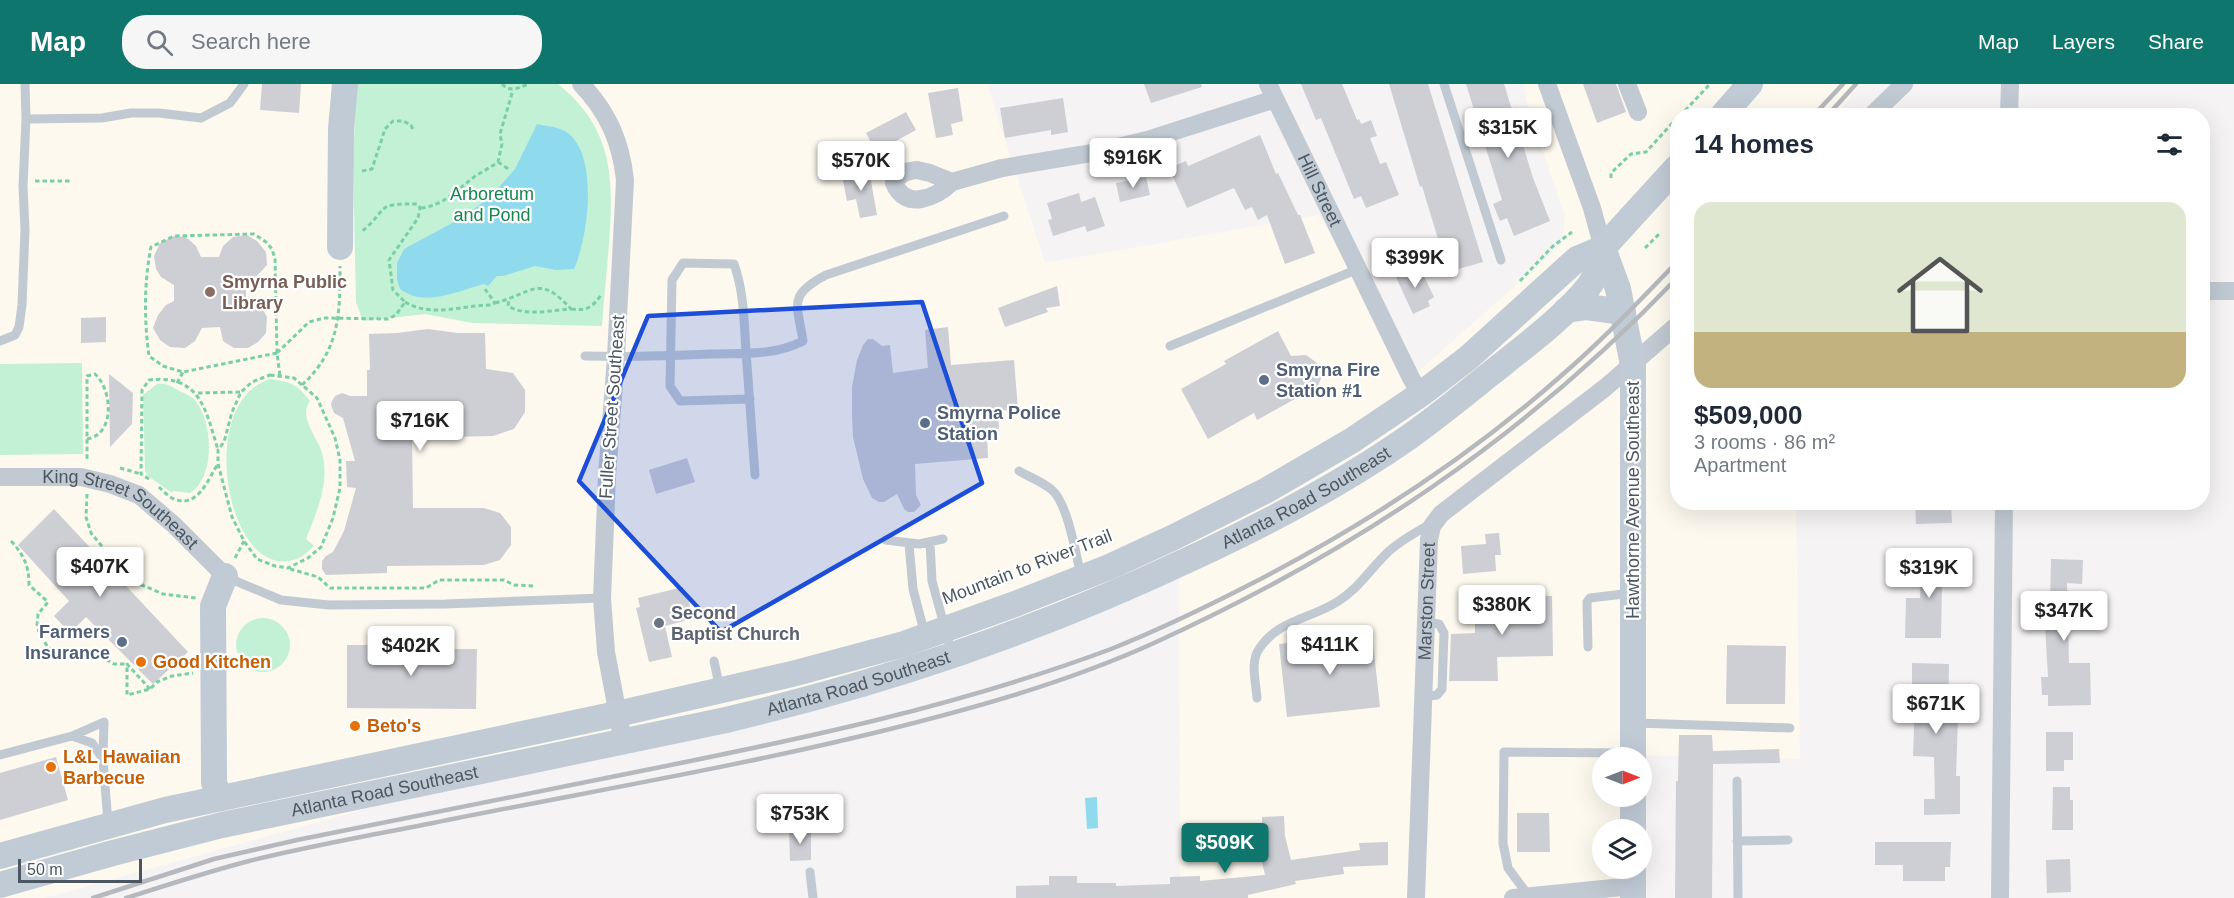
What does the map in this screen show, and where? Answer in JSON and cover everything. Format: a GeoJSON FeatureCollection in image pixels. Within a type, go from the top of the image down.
{"type":"FeatureCollection","features":[{"type":"Feature","properties":{"kind":"main road"},"geometry":{"type":"LineString","coordinates":[[345,84],[341,129],[349,240]]}},
{"type":"Feature","properties":{"kind":"main road"},"geometry":{"type":"LineString","coordinates":[[1729,108],[1750,84]]}},
{"type":"Feature","properties":{"kind":"main road","name":"Atlanta Road Southeast"},"geometry":{"type":"LineString","coordinates":[[0,885],[123,850],[212,828],[797,703],[909,671],[1089,605],[1205,552],[1273,503],[1351,441],[1428,404],[1520,351],[1591,284],[1603,248],[1670,175]]}},
{"type":"Feature","properties":{"kind":"main road","name":"Atlanta Road Southeast"},"geometry":{"type":"LineString","coordinates":[[1428,404],[1468,358],[1577,259],[1603,248]]}},
{"type":"Feature","properties":{"kind":"main road","name":"Hawthorne Avenue Southeast"},"geometry":{"type":"LineString","coordinates":[[1603,248],[1615,279],[1633,365],[1633,747]]}},
{"type":"Feature","properties":{"kind":"main road"},"geometry":{"type":"LineString","coordinates":[[1566,310],[1587,307],[1623,312]]}},
{"type":"Feature","properties":{"kind":"main road","name":"Atlanta Road Southeast"},"geometry":{"type":"LineString","coordinates":[[0,856],[220,798],[617,714],[803,671],[935,633],[1016,604],[1155,546],[1273,503]]}},
{"type":"Feature","properties":{"kind":"main road"},"geometry":{"type":"LineString","coordinates":[[220,798],[214,783],[213,606],[225,576]]}},
{"type":"Feature","properties":{"kind":"street","name":"Fuller Street Southeast"},"geometry":{"type":"LineString","coordinates":[[581,84],[595,99],[612,125],[622,156],[625,180],[602,598],[606,652],[623,741]]}},
{"type":"Feature","properties":{"kind":"street"},"geometry":{"type":"LineString","coordinates":[[1547,84],[1592,208],[1603,248]]}},
{"type":"Feature","properties":{"kind":"street"},"geometry":{"type":"LineString","coordinates":[[1627,84],[1638,112]]}},
{"type":"Feature","properties":{"kind":"street"},"geometry":{"type":"LineString","coordinates":[[1879,108],[1904,84]]}},
{"type":"Feature","properties":{"kind":"street"},"geometry":{"type":"LineString","coordinates":[[2009,108],[2010,84]]}},
{"type":"Feature","properties":{"kind":"street"},"geometry":{"type":"LineString","coordinates":[[952,182],[1002,168],[1097,152],[1147,140],[1271,91]]}},
{"type":"Feature","properties":{"kind":"street","name":"Hill Street"},"geometry":{"type":"LineString","coordinates":[[1271,91],[1411,378],[1428,404]]}},
{"type":"Feature","properties":{"kind":"street"},"geometry":{"type":"LineString","coordinates":[[2210,291],[2234,291]]}},
{"type":"Feature","properties":{"kind":"street","name":"Marston Street"},"geometry":{"type":"LineString","coordinates":[[1416,898],[1428,540],[1436,520],[1633,365],[1670,331]]}},
{"type":"Feature","properties":{"kind":"street","name":"King Street Southeast"},"geometry":{"type":"LineString","coordinates":[[0,477],[87,478],[110,483],[140,495],[225,576]]}},
{"type":"Feature","properties":{"kind":"street"},"geometry":{"type":"LineString","coordinates":[[2000,898],[2004,510]]}},
{"type":"Feature","properties":{"kind":"street"},"geometry":{"type":"LineString","coordinates":[[1520,897],[1633,884]]}},
{"type":"Feature","properties":{"kind":"lane"},"geometry":{"type":"LineString","coordinates":[[0,341],[15,335],[19,327],[25,230],[26,84]]}},
{"type":"Feature","properties":{"kind":"lane"},"geometry":{"type":"LineString","coordinates":[[27,119],[102,118],[131,113],[159,113],[201,118],[230,104],[244,84]]}},
{"type":"Feature","properties":{"kind":"lane"},"geometry":{"type":"LineString","coordinates":[[1444,84],[1501,261]]}},
{"type":"Feature","properties":{"kind":"lane"},"geometry":{"type":"LineString","coordinates":[[585,356],[672,356],[773,352],[802,341],[797,306],[800,293],[807,285],[825,276],[1004,216]]}},
{"type":"Feature","properties":{"kind":"lane"},"geometry":{"type":"LineString","coordinates":[[750,399],[680,401],[670,386],[672,280],[683,264],[734,264],[741,284],[750,399],[755,475]]}},
{"type":"Feature","properties":{"kind":"lane"},"geometry":{"type":"LineString","coordinates":[[1170,346],[1358,269]]}},
{"type":"Feature","properties":{"kind":"lane"},"geometry":{"type":"LineString","coordinates":[[1019,471],[1052,490],[1058,498],[1064,511],[1081,578]]}},
{"type":"Feature","properties":{"kind":"lane"},"geometry":{"type":"LineString","coordinates":[[1257,699],[1254,666],[1257,651],[1272,634],[1290,622],[1336,603],[1357,587],[1387,553],[1436,520]]}},
{"type":"Feature","properties":{"kind":"lane"},"geometry":{"type":"LineString","coordinates":[[886,540],[909,544],[943,539]]}},
{"type":"Feature","properties":{"kind":"lane"},"geometry":{"type":"LineString","coordinates":[[930,542],[935,633]]}},
{"type":"Feature","properties":{"kind":"lane"},"geometry":{"type":"LineString","coordinates":[[909,544],[913,589],[935,633],[953,656]]}},
{"type":"Feature","properties":{"kind":"lane"},"geometry":{"type":"LineString","coordinates":[[225,576],[281,600],[329,605],[602,598]]}},
{"type":"Feature","properties":{"kind":"lane"},"geometry":{"type":"LineString","coordinates":[[1588,647],[1587,602],[1590,598],[1632,593]]}},
{"type":"Feature","properties":{"kind":"lane"},"geometry":{"type":"LineString","coordinates":[[714,661],[720,691]]}},
{"type":"Feature","properties":{"kind":"lane"},"geometry":{"type":"LineString","coordinates":[[0,755],[72,736],[104,722],[103,759],[108,826]]}},
{"type":"Feature","properties":{"kind":"lane"},"geometry":{"type":"LineString","coordinates":[[1633,723],[1790,728]]}},
{"type":"Feature","properties":{"kind":"lane"},"geometry":{"type":"LineString","coordinates":[[72,736],[92,743],[103,759]]}},
{"type":"Feature","properties":{"kind":"lane"},"geometry":{"type":"LineString","coordinates":[[1520,897],[1508,868],[1503,843],[1504,752],[1592,754]]}},
{"type":"Feature","properties":{"kind":"lane"},"geometry":{"type":"LineString","coordinates":[[1737,781],[1738,898]]}},
{"type":"Feature","properties":{"kind":"lane"},"geometry":{"type":"LineString","coordinates":[[1737,841],[1788,840]]}},
{"type":"Feature","properties":{"kind":"lane"},"geometry":{"type":"LineString","coordinates":[[810,872],[813,898]]}},
{"type":"Feature","properties":{"kind":"path"},"geometry":{"type":"LineString","coordinates":[[502,84],[513,90],[528,84]]}},
{"type":"Feature","properties":{"kind":"path"},"geometry":{"type":"LineString","coordinates":[[1687,108],[1710,84]]}},
{"type":"Feature","properties":{"kind":"path"},"geometry":{"type":"LineString","coordinates":[[302,385],[321,364],[334,341],[349,240],[363,232],[381,209],[389,205],[417,204],[420,208],[433,207],[498,162],[502,144],[500,134],[513,90]]}},
{"type":"Feature","properties":{"kind":"path"},"geometry":{"type":"LineString","coordinates":[[362,171],[372,169],[385,129],[393,121],[403,121],[411,125],[413,130]]}},
{"type":"Feature","properties":{"kind":"path"},"geometry":{"type":"LineString","coordinates":[[1611,178],[1611,173],[1626,158],[1631,154],[1646,152],[1670,126]]}},
{"type":"Feature","properties":{"kind":"path"},"geometry":{"type":"LineString","coordinates":[[498,162],[510,170]]}},
{"type":"Feature","properties":{"kind":"path"},"geometry":{"type":"LineString","coordinates":[[24,181],[72,181]]}},
{"type":"Feature","properties":{"kind":"path"},"geometry":{"type":"LineString","coordinates":[[420,208],[418,218],[389,260],[393,290],[405,303],[426,310],[490,305],[509,300],[526,291],[545,288],[558,295],[571,309]]}},
{"type":"Feature","properties":{"kind":"path"},"geometry":{"type":"LineString","coordinates":[[280,376],[277,353],[275,259],[272,249],[266,242],[254,234],[174,236],[150,247],[146,268],[146,331],[149,356],[163,366],[183,372],[277,353],[309,322],[324,318],[388,319],[396,315],[405,303]]}},
{"type":"Feature","properties":{"kind":"path"},"geometry":{"type":"LineString","coordinates":[[1645,248],[1659,234]]}},
{"type":"Feature","properties":{"kind":"path"},"geometry":{"type":"LineString","coordinates":[[485,289],[495,303]]}},
{"type":"Feature","properties":{"kind":"path"},"geometry":{"type":"LineString","coordinates":[[509,300],[508,306],[513,309],[534,312],[571,309],[584,311],[594,305],[601,295]]}},
{"type":"Feature","properties":{"kind":"path"},"geometry":{"type":"LineString","coordinates":[[177,383],[183,372]]}},
{"type":"Feature","properties":{"kind":"path"},"geometry":{"type":"LineString","coordinates":[[87,439],[102,432],[108,410],[107,394],[95,374],[87,376],[86,518],[91,533],[130,580],[163,594],[197,598]]}},
{"type":"Feature","properties":{"kind":"path"},"geometry":{"type":"LineString","coordinates":[[218,450],[224,442],[232,412],[241,392],[252,382],[270,375],[294,378],[317,398],[335,438],[340,459],[340,488],[333,518],[321,547],[308,558],[288,568]]}},
{"type":"Feature","properties":{"kind":"path"},"geometry":{"type":"LineString","coordinates":[[150,480],[141,474],[142,390],[149,380],[162,378],[197,393],[241,392]]}},
{"type":"Feature","properties":{"kind":"path"},"geometry":{"type":"LineString","coordinates":[[197,393],[208,414],[232,518],[244,542],[257,559],[318,577],[330,588],[426,588],[439,580],[504,580],[514,585],[545,586]]}},
{"type":"Feature","properties":{"kind":"path"},"geometry":{"type":"LineString","coordinates":[[158,486],[175,499],[189,500],[203,491],[218,464]]}},
{"type":"Feature","properties":{"kind":"path"},"geometry":{"type":"LineString","coordinates":[[11,541],[21,552],[27,565],[30,573],[29,585],[48,602],[38,614],[37,626],[48,647],[66,657],[102,657],[114,664],[127,664],[150,689]]}},
{"type":"Feature","properties":{"kind":"path"},"geometry":{"type":"LineString","coordinates":[[127,664],[127,695],[150,689],[157,682],[172,676],[201,674]]}},
{"type":"Feature","properties":{"kind":"highlighted area"},"geometry":{"type":"Polygon","coordinates":[[[922,302],[982,483],[721,632],[579,481],[648,316],[922,302]]]}},
{"type":"Feature","properties":{"kind":"shaded area"},"geometry":{"type":"Polygon","coordinates":[[[0,84],[987,84],[1045,263],[1319,215],[1411,378],[1562,244],[1565,217],[1528,107],[1523,84],[1863,84],[1857,88],[1842,108],[1670,108],[1670,510],[1796,510],[1800,759],[1652,755],[1652,747],[1592,747],[1592,807],[1630,807],[1629,819],[1592,819],[1592,879],[1628,879],[1627,898],[1180,898],[1179,527],[1024,644],[907,680],[445,787],[45,898],[0,898],[0,84]]]}},
{"type":"Feature","properties":{"kind":"green space","name":"Arboretum and Pond"},"geometry":{"type":"Polygon","coordinates":[[[356,84],[558,84],[576,101],[590,118],[600,137],[610,176],[610,219],[602,326],[472,323],[425,314],[363,321],[356,302],[353,163],[356,84]]]}},
{"type":"Feature","properties":{"kind":"green space"},"geometry":{"type":"Polygon","coordinates":[[[82,363],[83,454],[0,455],[0,364],[82,363]]]}},
{"type":"Feature","properties":{"kind":"green space"},"geometry":{"type":"Polygon","coordinates":[[[270,379],[293,385],[310,401],[306,414],[323,457],[323,489],[306,539],[314,546],[299,558],[274,560],[254,546],[238,521],[229,489],[227,454],[232,421],[246,395],[270,379]]]}},
{"type":"Feature","properties":{"kind":"green space"},"geometry":{"type":"Polygon","coordinates":[[[157,384],[171,386],[189,395],[197,403],[206,424],[209,451],[207,464],[204,476],[190,493],[173,491],[172,493],[148,476],[145,471],[143,395],[157,384]]]}},
{"type":"Feature","properties":{"kind":"green space"},"geometry":{"type":"Polygon","coordinates":[[[263,618],[273,620],[282,626],[288,635],[290,645],[288,655],[282,664],[273,670],[263,672],[253,670],[244,664],[238,655],[236,645],[238,635],[244,626],[253,620],[263,618]]]}},
{"type":"Feature","properties":{"kind":"water"},"geometry":{"type":"Polygon","coordinates":[[[537,124],[568,133],[578,144],[584,160],[588,198],[583,238],[574,269],[556,270],[535,266],[497,276],[488,286],[484,284],[430,298],[410,295],[400,289],[397,279],[397,263],[404,249],[465,216],[492,195],[515,169],[537,124]]]}},
{"type":"Feature","properties":{"kind":"water"},"geometry":{"type":"Polygon","coordinates":[[[1097,797],[1098,828],[1087,829],[1085,798],[1097,797]]]}},
{"type":"Feature","properties":{"kind":"building"},"geometry":{"type":"Polygon","coordinates":[[[262,84],[301,84],[299,113],[260,110],[262,84]]]}},
{"type":"Feature","properties":{"kind":"building"},"geometry":{"type":"Polygon","coordinates":[[[1144,84],[1201,84],[1202,87],[1151,103],[1144,84]]]}},
{"type":"Feature","properties":{"kind":"building"},"geometry":{"type":"Polygon","coordinates":[[[1301,84],[1342,84],[1357,120],[1359,119],[1361,124],[1371,120],[1377,136],[1370,138],[1380,164],[1386,162],[1399,195],[1366,208],[1361,196],[1354,199],[1321,118],[1316,120],[1301,84]]]}},
{"type":"Feature","properties":{"kind":"building"},"geometry":{"type":"Polygon","coordinates":[[[1389,84],[1428,84],[1483,262],[1448,272],[1389,84]]]}},
{"type":"Feature","properties":{"kind":"building"},"geometry":{"type":"Polygon","coordinates":[[[1466,84],[1504,84],[1533,178],[1550,221],[1514,236],[1507,218],[1500,221],[1493,204],[1502,200],[1466,84]]]}},
{"type":"Feature","properties":{"kind":"building"},"geometry":{"type":"Polygon","coordinates":[[[1583,84],[1616,84],[1626,112],[1597,123],[1583,84]]]}},
{"type":"Feature","properties":{"kind":"building"},"geometry":{"type":"Polygon","coordinates":[[[958,88],[963,121],[951,124],[953,135],[936,138],[928,93],[958,88]]]}},
{"type":"Feature","properties":{"kind":"building"},"geometry":{"type":"Polygon","coordinates":[[[1063,98],[1068,132],[1051,135],[1051,130],[1005,138],[1000,108],[1063,98]]]}},
{"type":"Feature","properties":{"kind":"building"},"geometry":{"type":"Polygon","coordinates":[[[906,112],[916,130],[876,152],[866,133],[906,112]]]}},
{"type":"Feature","properties":{"kind":"building"},"geometry":{"type":"Polygon","coordinates":[[[1260,135],[1276,174],[1278,173],[1300,215],[1315,253],[1285,264],[1267,215],[1258,220],[1252,207],[1245,210],[1234,188],[1187,208],[1169,168],[1186,161],[1188,166],[1260,135]]]}},
{"type":"Feature","properties":{"kind":"building"},"geometry":{"type":"Polygon","coordinates":[[[869,170],[877,215],[860,218],[856,199],[847,201],[842,175],[869,170]]]}},
{"type":"Feature","properties":{"kind":"building"},"geometry":{"type":"Polygon","coordinates":[[[1146,177],[1150,195],[1120,202],[1116,183],[1146,177]]]}},
{"type":"Feature","properties":{"kind":"building"},"geometry":{"type":"Polygon","coordinates":[[[1079,193],[1081,202],[1095,197],[1105,226],[1087,232],[1085,226],[1053,236],[1048,220],[1052,219],[1047,203],[1079,193]]]}},
{"type":"Feature","properties":{"kind":"building","name":"Smyrna Public Library"},"geometry":{"type":"Polygon","coordinates":[[[247,235],[257,241],[266,252],[267,265],[257,276],[246,281],[246,299],[259,303],[267,317],[266,333],[248,348],[234,348],[223,341],[220,327],[202,328],[195,341],[185,348],[170,347],[160,340],[153,328],[158,315],[166,305],[174,301],[174,285],[161,277],[156,269],[154,256],[160,243],[174,236],[186,237],[196,246],[201,257],[219,257],[223,246],[233,237],[247,235]]]}},
{"type":"Feature","properties":{"kind":"building"},"geometry":{"type":"Polygon","coordinates":[[[1418,264],[1434,297],[1428,301],[1430,306],[1413,314],[1395,275],[1418,264]]]}},
{"type":"Feature","properties":{"kind":"building"},"geometry":{"type":"Polygon","coordinates":[[[1057,286],[1060,306],[1046,308],[1048,312],[1005,327],[998,308],[1057,286]]]}},
{"type":"Feature","properties":{"kind":"building"},"geometry":{"type":"Polygon","coordinates":[[[106,317],[106,342],[81,343],[81,318],[106,317]]]}},
{"type":"Feature","properties":{"kind":"building","name":"Smyrna Police Station"},"geometry":{"type":"Polygon","coordinates":[[[948,327],[951,365],[1014,360],[1018,409],[998,411],[999,429],[987,431],[988,458],[915,464],[916,495],[921,505],[914,512],[908,512],[904,509],[897,494],[884,502],[872,498],[863,479],[853,437],[852,387],[857,360],[863,345],[868,339],[873,339],[882,346],[890,345],[893,373],[928,368],[925,330],[948,327]]]}},
{"type":"Feature","properties":{"kind":"building"},"geometry":{"type":"Polygon","coordinates":[[[428,329],[458,333],[485,333],[486,369],[513,373],[525,390],[525,412],[514,429],[493,436],[412,438],[413,508],[484,508],[500,513],[511,527],[511,545],[500,560],[484,565],[387,566],[387,573],[326,575],[322,569],[322,561],[333,552],[344,531],[356,488],[347,487],[346,461],[355,461],[343,418],[334,413],[332,401],[335,396],[342,393],[350,396],[367,396],[367,370],[370,370],[369,334],[428,329]]]}},
{"type":"Feature","properties":{"kind":"building"},"geometry":{"type":"Polygon","coordinates":[[[1278,331],[1291,356],[1306,355],[1317,363],[1322,376],[1317,388],[1308,396],[1295,399],[1257,420],[1254,413],[1208,439],[1181,389],[1226,364],[1224,361],[1278,331]]]}},
{"type":"Feature","properties":{"kind":"building"},"geometry":{"type":"Polygon","coordinates":[[[109,374],[133,393],[132,424],[110,447],[109,374]]]}},
{"type":"Feature","properties":{"kind":"building"},"geometry":{"type":"Polygon","coordinates":[[[687,458],[695,482],[656,494],[649,470],[687,458]]]}},
{"type":"Feature","properties":{"kind":"building"},"geometry":{"type":"Polygon","coordinates":[[[54,509],[188,652],[153,684],[86,617],[70,633],[54,616],[69,601],[18,545],[54,509]]]}},
{"type":"Feature","properties":{"kind":"building"},"geometry":{"type":"Polygon","coordinates":[[[1915,510],[1951,510],[1952,523],[1916,524],[1915,510]]]}},
{"type":"Feature","properties":{"kind":"building"},"geometry":{"type":"Polygon","coordinates":[[[1499,533],[1501,555],[1495,555],[1496,571],[1463,574],[1461,546],[1486,544],[1485,534],[1499,533]]]}},
{"type":"Feature","properties":{"kind":"building"},"geometry":{"type":"Polygon","coordinates":[[[1929,551],[1946,552],[1945,564],[1952,564],[1952,583],[1942,583],[1941,638],[1905,638],[1906,598],[1920,598],[1922,562],[1928,562],[1929,551]]]}},
{"type":"Feature","properties":{"kind":"building"},"geometry":{"type":"Polygon","coordinates":[[[2051,559],[2083,560],[2082,584],[2067,583],[2069,663],[2090,663],[2091,705],[2048,706],[2048,695],[2042,695],[2041,677],[2048,677],[2044,607],[2050,607],[2051,559]]]}},
{"type":"Feature","properties":{"kind":"building","name":"Second Baptist Church"},"geometry":{"type":"Polygon","coordinates":[[[683,587],[684,596],[688,596],[692,619],[665,626],[672,657],[649,662],[636,608],[640,607],[638,598],[683,587]]]}},
{"type":"Feature","properties":{"kind":"building"},"geometry":{"type":"Polygon","coordinates":[[[1552,596],[1553,656],[1497,657],[1498,681],[1449,681],[1451,634],[1475,633],[1475,597],[1552,596]]]}},
{"type":"Feature","properties":{"kind":"building"},"geometry":{"type":"Polygon","coordinates":[[[1372,634],[1380,707],[1287,717],[1279,644],[1372,634]]]}},
{"type":"Feature","properties":{"kind":"building"},"geometry":{"type":"Polygon","coordinates":[[[388,637],[413,637],[413,649],[477,649],[476,709],[347,708],[347,645],[388,645],[388,637]]]}},
{"type":"Feature","properties":{"kind":"building"},"geometry":{"type":"Polygon","coordinates":[[[1727,645],[1786,646],[1785,704],[1726,704],[1727,645]]]}},
{"type":"Feature","properties":{"kind":"building"},"geometry":{"type":"Polygon","coordinates":[[[1912,663],[1949,664],[1948,719],[1958,719],[1956,776],[1960,776],[1960,814],[1924,815],[1924,799],[1935,799],[1934,757],[1913,756],[1915,700],[1912,700],[1912,663]]]}},
{"type":"Feature","properties":{"kind":"building"},"geometry":{"type":"Polygon","coordinates":[[[2046,732],[2073,732],[2073,760],[2064,760],[2064,771],[2046,771],[2046,732]]]}},
{"type":"Feature","properties":{"kind":"building"},"geometry":{"type":"Polygon","coordinates":[[[1679,735],[1712,735],[1713,751],[1779,749],[1780,763],[1713,764],[1712,898],[1675,898],[1676,781],[1678,781],[1679,735]]]}},
{"type":"Feature","properties":{"kind":"building"},"geometry":{"type":"Polygon","coordinates":[[[56,757],[68,800],[0,820],[0,773],[56,757]]]}},
{"type":"Feature","properties":{"kind":"building"},"geometry":{"type":"Polygon","coordinates":[[[2053,787],[2070,787],[2070,800],[2073,800],[2073,830],[2052,830],[2053,787]]]}},
{"type":"Feature","properties":{"kind":"building"},"geometry":{"type":"Polygon","coordinates":[[[1517,813],[1549,813],[1550,852],[1517,852],[1517,813]]]}},
{"type":"Feature","properties":{"kind":"building"},"geometry":{"type":"Polygon","coordinates":[[[1284,816],[1285,836],[1291,860],[1360,850],[1359,843],[1388,842],[1388,865],[1343,867],[1344,874],[1295,881],[1296,884],[1248,895],[1248,898],[1016,898],[1016,886],[1049,885],[1049,876],[1077,876],[1077,883],[1116,883],[1116,886],[1170,884],[1170,877],[1200,876],[1200,881],[1265,875],[1260,854],[1263,854],[1262,817],[1284,816]]]}},
{"type":"Feature","properties":{"kind":"building"},"geometry":{"type":"Polygon","coordinates":[[[811,829],[811,860],[790,861],[789,830],[811,829]]]}},
{"type":"Feature","properties":{"kind":"building"},"geometry":{"type":"Polygon","coordinates":[[[1875,842],[1951,842],[1950,867],[1945,867],[1945,881],[1903,881],[1903,865],[1875,865],[1875,842]]]}},
{"type":"Feature","properties":{"kind":"building"},"geometry":{"type":"Polygon","coordinates":[[[2070,859],[2071,892],[2047,893],[2046,860],[2070,859]]]}},
{"type":"Feature","properties":{"kind":"railway"},"geometry":{"type":"LineString","coordinates":[[1820,108],[1843,84]]}},
{"type":"Feature","properties":{"kind":"railway"},"geometry":{"type":"LineString","coordinates":[[1834,108],[1856,84]]}},
{"type":"Feature","properties":{"kind":"railway"},"geometry":{"type":"LineString","coordinates":[[93,898],[214,859],[297,840],[696,760],[876,720],[994,688],[1111,649],[1194,612],[1285,566],[1369,518],[1409,492],[1488,436],[1562,375],[1670,269]]}},
{"type":"Feature","properties":{"kind":"railway"},"geometry":{"type":"LineString","coordinates":[[126,898],[294,850],[712,769],[823,745],[948,714],[1087,671],[1228,608],[1299,570],[1434,486],[1559,389],[1619,336],[1670,285]]}},
{"type":"Feature","properties":{"kind":"place","name":"Smyrna Public Library"},"geometry":{"type":"Point","coordinates":[210,292]}},
{"type":"Feature","properties":{"kind":"place","name":"Smyrna Fire Station #1"},"geometry":{"type":"Point","coordinates":[1264,380]}},
{"type":"Feature","properties":{"kind":"place","name":"Smyrna Police Station"},"geometry":{"type":"Point","coordinates":[925,423]}},
{"type":"Feature","properties":{"kind":"place","name":"Second Baptist Church"},"geometry":{"type":"Point","coordinates":[659,623]}},
{"type":"Feature","properties":{"kind":"place","name":"Farmers Insurance"},"geometry":{"type":"Point","coordinates":[122,642]}},
{"type":"Feature","properties":{"kind":"place","name":"Good Kitchen"},"geometry":{"type":"Point","coordinates":[141,662]}},
{"type":"Feature","properties":{"kind":"place","name":"Beto's"},"geometry":{"type":"Point","coordinates":[355,726]}},
{"type":"Feature","properties":{"kind":"place","name":"L&L Hawaiian Barbecue"},"geometry":{"type":"Point","coordinates":[51,767]}}]}
